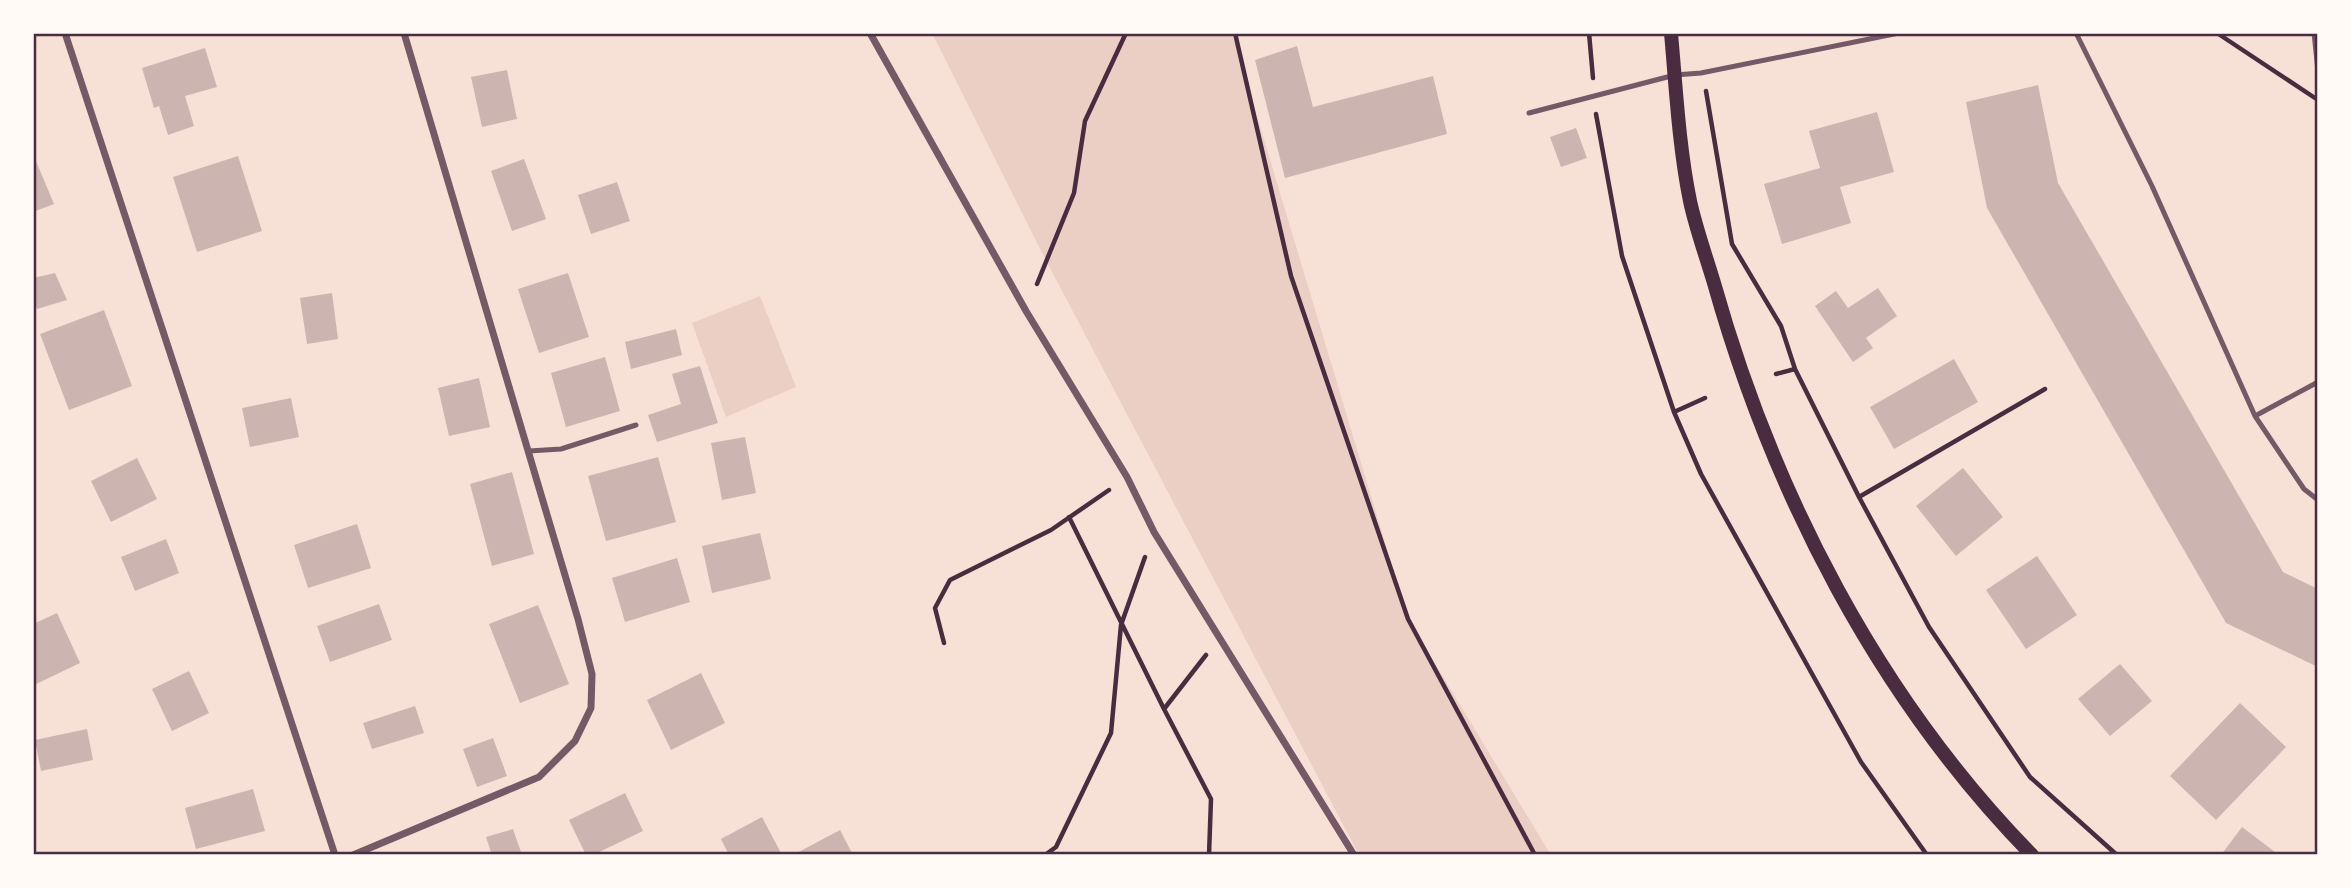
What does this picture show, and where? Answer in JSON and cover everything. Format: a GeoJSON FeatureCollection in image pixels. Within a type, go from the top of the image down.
{"type":"FeatureCollection","features":[{"type":"Feature","properties":{"kind":"main road"},"geometry":{"type":"LineString","coordinates":[[1671,33],[1690,201],[1744,385],[1786,484],[1863,633],[1910,706],[1960,777],[2032,855]]}},
{"type":"Feature","properties":{"kind":"street"},"geometry":{"type":"LineString","coordinates":[[65,33],[335,855]]}},
{"type":"Feature","properties":{"kind":"street"},"geometry":{"type":"LineString","coordinates":[[353,855],[540,777],[575,741],[591,708],[592,674],[529,450],[404,33]]}},
{"type":"Feature","properties":{"kind":"street"},"geometry":{"type":"LineString","coordinates":[[870,33],[1026,311],[1126,477],[1154,532],[1354,855]]}},
{"type":"Feature","properties":{"kind":"lane"},"geometry":{"type":"LineString","coordinates":[[1529,113],[1675,75],[1701,74],[1899,33]]}},
{"type":"Feature","properties":{"kind":"lane"},"geometry":{"type":"LineString","coordinates":[[2076,33],[2151,186],[2255,415],[2304,489],[2318,500]]}},
{"type":"Feature","properties":{"kind":"lane"},"geometry":{"type":"LineString","coordinates":[[2314,33],[2318,71]]}},
{"type":"Feature","properties":{"kind":"lane"},"geometry":{"type":"LineString","coordinates":[[2255,415],[2318,382]]}},
{"type":"Feature","properties":{"kind":"lane"},"geometry":{"type":"LineString","coordinates":[[529,450],[561,449],[636,425]]}},
{"type":"Feature","properties":{"kind":"path"},"geometry":{"type":"LineString","coordinates":[[1026,311],[1074,193],[1085,121],[1126,33]]}},
{"type":"Feature","properties":{"kind":"path"},"geometry":{"type":"LineString","coordinates":[[1235,33],[1291,276],[1408,619],[1535,855]]}},
{"type":"Feature","properties":{"kind":"path"},"geometry":{"type":"LineString","coordinates":[[1589,33],[1596,126],[1622,257],[1674,412],[1732,534],[1842,729],[1876,785],[1927,855]]}},
{"type":"Feature","properties":{"kind":"path"},"geometry":{"type":"LineString","coordinates":[[2217,33],[2318,100]]}},
{"type":"Feature","properties":{"kind":"path"},"geometry":{"type":"LineString","coordinates":[[1701,74],[1732,244],[1781,326],[1795,369],[1859,497],[1929,627],[2030,777],[2117,855]]}},
{"type":"Feature","properties":{"kind":"path"},"geometry":{"type":"LineString","coordinates":[[1776,374],[1795,369]]}},
{"type":"Feature","properties":{"kind":"path"},"geometry":{"type":"LineString","coordinates":[[1859,497],[2045,389]]}},
{"type":"Feature","properties":{"kind":"path"},"geometry":{"type":"LineString","coordinates":[[1674,412],[1705,398]]}},
{"type":"Feature","properties":{"kind":"path"},"geometry":{"type":"LineString","coordinates":[[944,643],[934,608],[950,580],[1051,530],[1126,477]]}},
{"type":"Feature","properties":{"kind":"path"},"geometry":{"type":"LineString","coordinates":[[1069,517],[1121,625],[1211,799],[1209,855]]}},
{"type":"Feature","properties":{"kind":"path"},"geometry":{"type":"LineString","coordinates":[[1045,855],[1056,847],[1111,733],[1121,625],[1154,532]]}},
{"type":"Feature","properties":{"kind":"path"},"geometry":{"type":"LineString","coordinates":[[1164,709],[1219,637]]}},
{"type":"Feature","properties":{"kind":"shaded area"},"geometry":{"type":"Polygon","coordinates":[[[932,33],[1236,33],[1241,63],[1408,619],[1551,855],[1359,855],[1041,251],[932,33]]]}},
{"type":"Feature","properties":{"kind":"shaded area"},"geometry":{"type":"Polygon","coordinates":[[[760,296],[796,387],[726,417],[692,323],[760,296]]]}},
{"type":"Feature","properties":{"kind":"building"},"geometry":{"type":"Polygon","coordinates":[[[1297,46],[1313,107],[1433,76],[1447,134],[1285,178],[1255,60],[1297,46]]]}},
{"type":"Feature","properties":{"kind":"building"},"geometry":{"type":"Polygon","coordinates":[[[205,48],[217,87],[185,96],[194,126],[168,135],[159,106],[154,108],[142,68],[205,48]]]}},
{"type":"Feature","properties":{"kind":"building"},"geometry":{"type":"Polygon","coordinates":[[[507,70],[517,119],[482,127],[471,77],[507,70]]]}},
{"type":"Feature","properties":{"kind":"building"},"geometry":{"type":"Polygon","coordinates":[[[2038,85],[2058,183],[2283,572],[2318,589],[2318,667],[2226,623],[1987,208],[1966,102],[2038,85]]]}},
{"type":"Feature","properties":{"kind":"building"},"geometry":{"type":"Polygon","coordinates":[[[1877,112],[1894,172],[1840,187],[1851,223],[1782,244],[1764,184],[1820,168],[1809,131],[1877,112]]]}},
{"type":"Feature","properties":{"kind":"building"},"geometry":{"type":"Polygon","coordinates":[[[1576,128],[1587,158],[1561,167],[1550,137],[1576,128]]]}},
{"type":"Feature","properties":{"kind":"building"},"geometry":{"type":"Polygon","coordinates":[[[33,154],[54,204],[33,212],[33,154]]]}},
{"type":"Feature","properties":{"kind":"building"},"geometry":{"type":"Polygon","coordinates":[[[238,156],[262,231],[197,252],[173,177],[238,156]]]}},
{"type":"Feature","properties":{"kind":"building"},"geometry":{"type":"Polygon","coordinates":[[[524,159],[546,219],[512,231],[491,171],[524,159]]]}},
{"type":"Feature","properties":{"kind":"building"},"geometry":{"type":"Polygon","coordinates":[[[617,182],[630,221],[591,234],[578,195],[617,182]]]}},
{"type":"Feature","properties":{"kind":"building"},"geometry":{"type":"Polygon","coordinates":[[[55,273],[67,300],[37,309],[33,297],[33,278],[55,273]]]}},
{"type":"Feature","properties":{"kind":"building"},"geometry":{"type":"Polygon","coordinates":[[[568,273],[589,337],[539,353],[518,289],[568,273]]]}},
{"type":"Feature","properties":{"kind":"building"},"geometry":{"type":"Polygon","coordinates":[[[1878,288],[1897,316],[1866,338],[1873,348],[1853,362],[1815,306],[1836,291],[1848,308],[1878,288]]]}},
{"type":"Feature","properties":{"kind":"building"},"geometry":{"type":"Polygon","coordinates":[[[332,293],[338,339],[307,344],[300,298],[332,293]]]}},
{"type":"Feature","properties":{"kind":"building"},"geometry":{"type":"Polygon","coordinates":[[[104,310],[132,386],[69,410],[40,334],[104,310]]]}},
{"type":"Feature","properties":{"kind":"building"},"geometry":{"type":"Polygon","coordinates":[[[676,329],[682,355],[631,369],[625,342],[676,329]]]}},
{"type":"Feature","properties":{"kind":"building"},"geometry":{"type":"Polygon","coordinates":[[[605,357],[620,411],[566,427],[551,373],[605,357]]]}},
{"type":"Feature","properties":{"kind":"building"},"geometry":{"type":"Polygon","coordinates":[[[1954,359],[1978,402],[1894,449],[1870,407],[1954,359]]]}},
{"type":"Feature","properties":{"kind":"building"},"geometry":{"type":"Polygon","coordinates":[[[700,366],[718,423],[657,442],[648,415],[681,404],[672,374],[700,366]]]}},
{"type":"Feature","properties":{"kind":"building"},"geometry":{"type":"Polygon","coordinates":[[[479,378],[490,427],[449,436],[438,388],[479,378]]]}},
{"type":"Feature","properties":{"kind":"building"},"geometry":{"type":"Polygon","coordinates":[[[291,398],[299,437],[250,447],[242,408],[291,398]]]}},
{"type":"Feature","properties":{"kind":"building"},"geometry":{"type":"Polygon","coordinates":[[[745,437],[756,493],[722,500],[711,443],[745,437]]]}},
{"type":"Feature","properties":{"kind":"building"},"geometry":{"type":"Polygon","coordinates":[[[658,457],[676,522],[606,541],[588,476],[658,457]]]}},
{"type":"Feature","properties":{"kind":"building"},"geometry":{"type":"Polygon","coordinates":[[[137,458],[157,499],[111,522],[91,481],[137,458]]]}},
{"type":"Feature","properties":{"kind":"building"},"geometry":{"type":"Polygon","coordinates":[[[1963,468],[2003,517],[1956,556],[1916,506],[1963,468]]]}},
{"type":"Feature","properties":{"kind":"building"},"geometry":{"type":"Polygon","coordinates":[[[512,472],[534,554],[492,566],[470,484],[512,472]]]}},
{"type":"Feature","properties":{"kind":"building"},"geometry":{"type":"Polygon","coordinates":[[[357,524],[371,568],[308,588],[294,545],[357,524]]]}},
{"type":"Feature","properties":{"kind":"building"},"geometry":{"type":"Polygon","coordinates":[[[760,533],[771,579],[712,593],[702,546],[760,533]]]}},
{"type":"Feature","properties":{"kind":"building"},"geometry":{"type":"Polygon","coordinates":[[[166,539],[179,573],[135,591],[121,557],[166,539]]]}},
{"type":"Feature","properties":{"kind":"building"},"geometry":{"type":"Polygon","coordinates":[[[2037,556],[2077,615],[2026,649],[1986,590],[2037,556]]]}},
{"type":"Feature","properties":{"kind":"building"},"geometry":{"type":"Polygon","coordinates":[[[677,558],[690,602],[625,622],[612,578],[677,558]]]}},
{"type":"Feature","properties":{"kind":"building"},"geometry":{"type":"Polygon","coordinates":[[[379,604],[392,640],[330,662],[317,626],[379,604]]]}},
{"type":"Feature","properties":{"kind":"building"},"geometry":{"type":"Polygon","coordinates":[[[538,605],[569,684],[520,703],[489,624],[538,605]]]}},
{"type":"Feature","properties":{"kind":"building"},"geometry":{"type":"Polygon","coordinates":[[[57,613],[80,663],[34,685],[33,624],[57,613]]]}},
{"type":"Feature","properties":{"kind":"building"},"geometry":{"type":"Polygon","coordinates":[[[2120,664],[2152,701],[2110,736],[2078,699],[2120,664]]]}},
{"type":"Feature","properties":{"kind":"building"},"geometry":{"type":"Polygon","coordinates":[[[189,671],[209,713],[172,731],[152,689],[189,671]]]}},
{"type":"Feature","properties":{"kind":"building"},"geometry":{"type":"Polygon","coordinates":[[[701,673],[725,723],[671,750],[647,700],[701,673]]]}},
{"type":"Feature","properties":{"kind":"building"},"geometry":{"type":"Polygon","coordinates":[[[2240,703],[2286,747],[2216,820],[2170,776],[2240,703]]]}},
{"type":"Feature","properties":{"kind":"building"},"geometry":{"type":"Polygon","coordinates":[[[415,706],[424,733],[372,749],[363,723],[415,706]]]}},
{"type":"Feature","properties":{"kind":"building"},"geometry":{"type":"Polygon","coordinates":[[[87,729],[93,760],[41,771],[35,740],[87,729]]]}},
{"type":"Feature","properties":{"kind":"building"},"geometry":{"type":"Polygon","coordinates":[[[493,738],[507,776],[477,787],[463,749],[493,738]]]}},
{"type":"Feature","properties":{"kind":"building"},"geometry":{"type":"Polygon","coordinates":[[[253,789],[265,831],[196,849],[185,808],[253,789]]]}},
{"type":"Feature","properties":{"kind":"building"},"geometry":{"type":"Polygon","coordinates":[[[625,793],[643,831],[593,855],[586,855],[569,820],[625,793]]]}},
{"type":"Feature","properties":{"kind":"building"},"geometry":{"type":"Polygon","coordinates":[[[762,817],[782,855],[729,855],[721,839],[762,817]]]}},
{"type":"Feature","properties":{"kind":"building"},"geometry":{"type":"Polygon","coordinates":[[[2242,827],[2279,855],[2221,855],[2242,827]]]}},
{"type":"Feature","properties":{"kind":"building"},"geometry":{"type":"Polygon","coordinates":[[[513,829],[522,855],[492,855],[486,837],[513,829]]]}},
{"type":"Feature","properties":{"kind":"building"},"geometry":{"type":"Polygon","coordinates":[[[840,830],[853,855],[793,855],[840,830]]]}}]}
